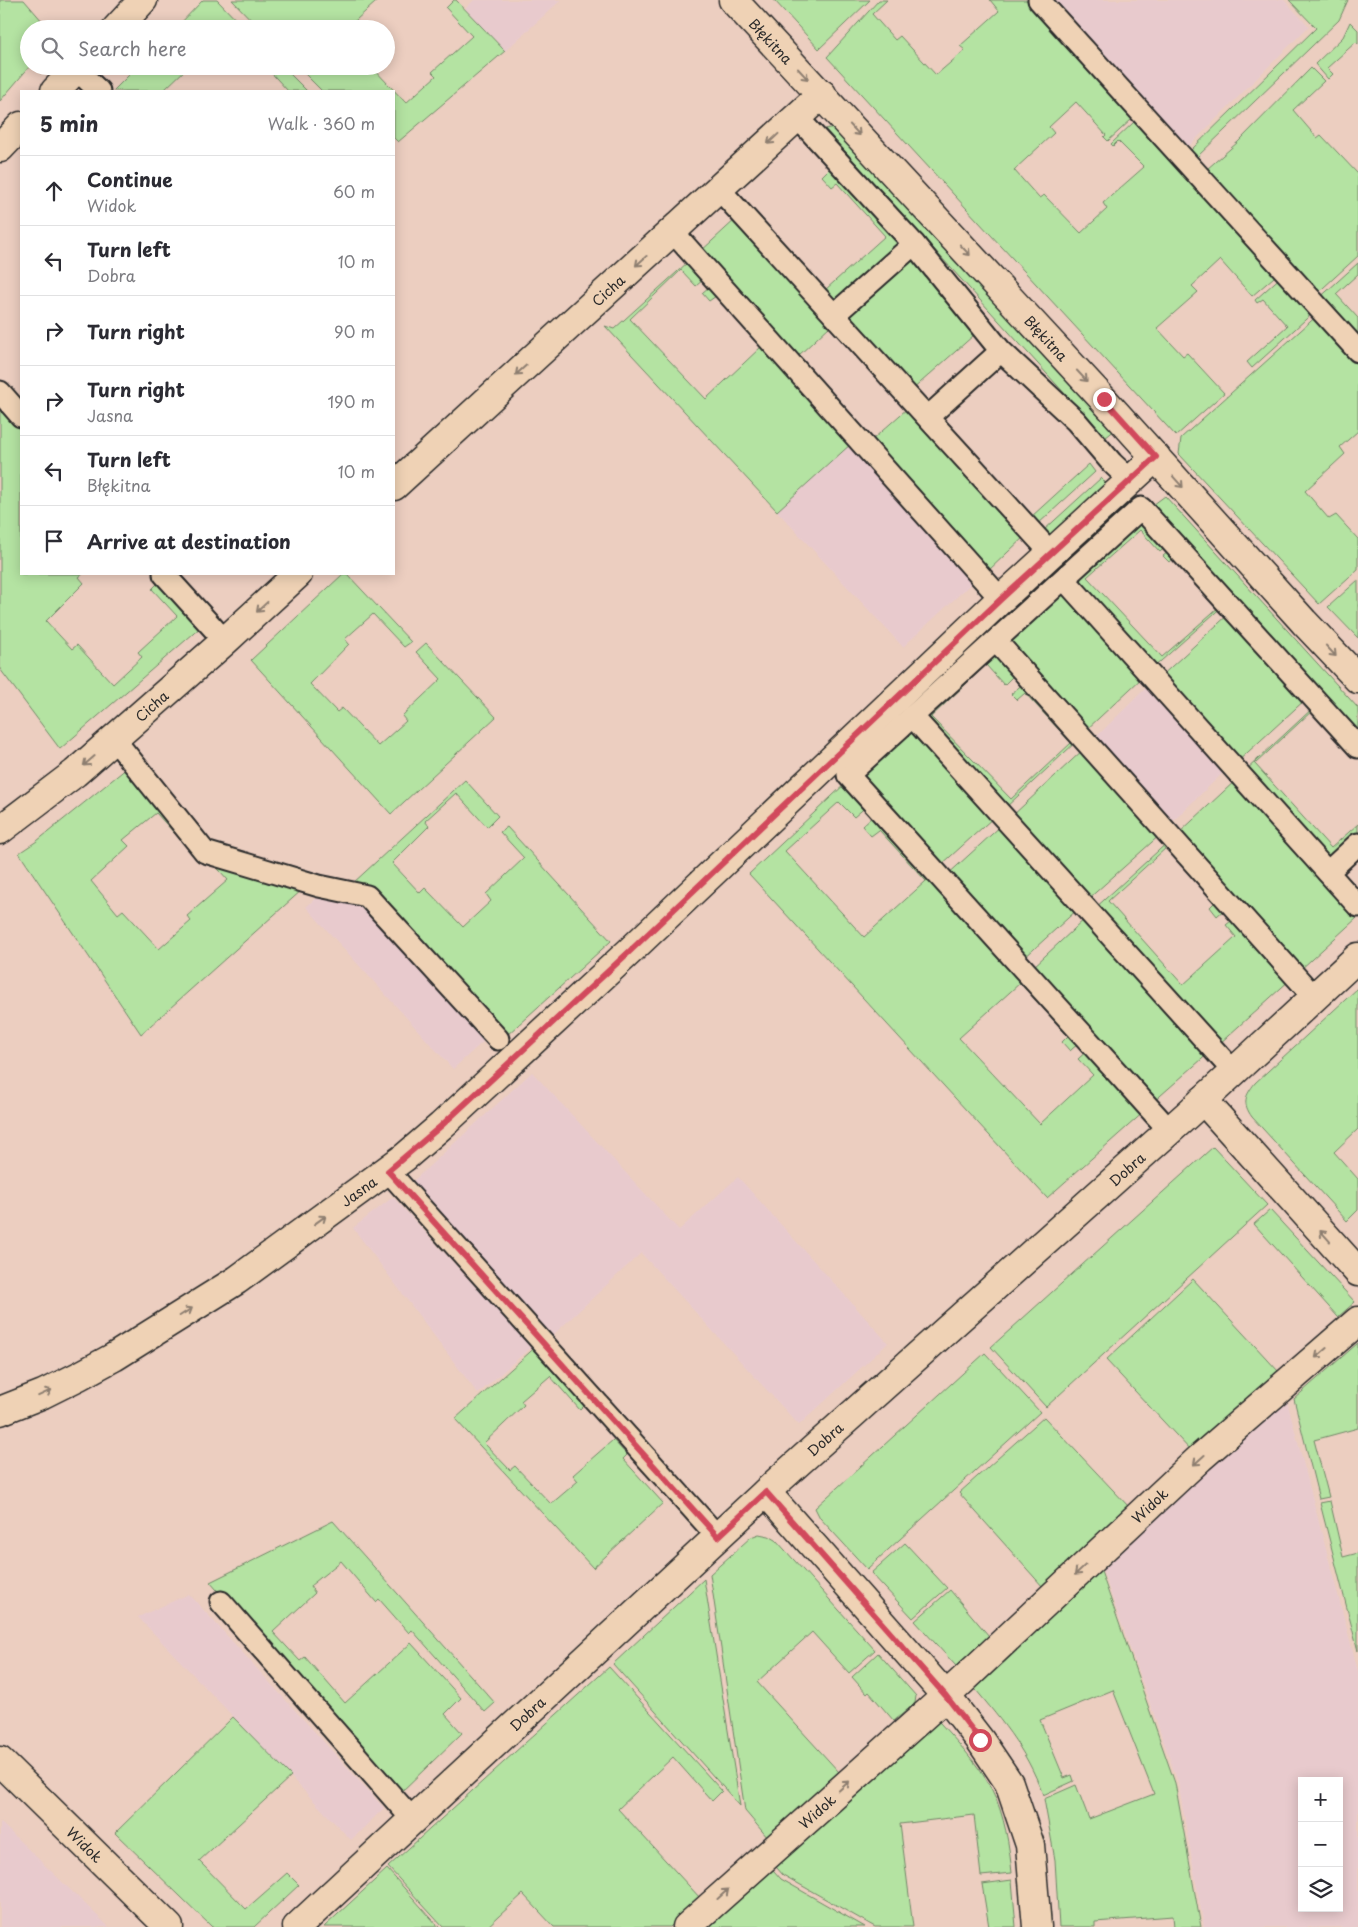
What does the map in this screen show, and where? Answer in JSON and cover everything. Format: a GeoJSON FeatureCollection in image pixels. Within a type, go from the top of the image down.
{"type":"FeatureCollection","features":[{"type":"Feature","properties":{"kind":"street"},"geometry":{"type":"LineString","coordinates":[[124,20],[143,0]]}},
{"type":"Feature","properties":{"kind":"street","name":"Błękitna"},"geometry":{"type":"LineString","coordinates":[[733,0],[1156,457],[1358,680]]}},
{"type":"Feature","properties":{"kind":"street"},"geometry":{"type":"LineString","coordinates":[[56,90],[71,75]]}},
{"type":"Feature","properties":{"kind":"street","name":"Cicha"},"geometry":{"type":"LineString","coordinates":[[395,485],[822,94]]}},
{"type":"Feature","properties":{"kind":"street"},"geometry":{"type":"LineString","coordinates":[[0,148],[20,127]]}},
{"type":"Feature","properties":{"kind":"street","name":"Jasna"},"geometry":{"type":"LineString","coordinates":[[0,1411],[43,1394],[114,1357],[237,1280],[388,1171],[441,1126],[630,951],[1001,599],[1156,457]]}},
{"type":"Feature","properties":{"kind":"street","name":"Cicha"},"geometry":{"type":"LineString","coordinates":[[0,830],[75,773],[297,575]]}},
{"type":"Feature","properties":{"kind":"street","name":"Dobra"},"geometry":{"type":"LineString","coordinates":[[297,1927],[766,1492],[1170,1131],[1358,957]]}},
{"type":"Feature","properties":{"kind":"street"},"geometry":{"type":"LineString","coordinates":[[1204,1100],[1358,1272]]}},
{"type":"Feature","properties":{"kind":"street","name":"Widok"},"geometry":{"type":"LineString","coordinates":[[687,1927],[946,1696],[1200,1458],[1358,1321]]}},
{"type":"Feature","properties":{"kind":"street"},"geometry":{"type":"LineString","coordinates":[[766,1492],[946,1696],[980,1740],[1009,1784],[1030,1845],[1037,1927]]}},
{"type":"Feature","properties":{"kind":"street","name":"Widok"},"geometry":{"type":"LineString","coordinates":[[0,1761],[170,1927]]}},
{"type":"Feature","properties":{"kind":"lane"},"geometry":{"type":"LineString","coordinates":[[1039,0],[1358,351]]}},
{"type":"Feature","properties":{"kind":"lane"},"geometry":{"type":"LineString","coordinates":[[84,75],[98,90]]}},
{"type":"Feature","properties":{"kind":"lane"},"geometry":{"type":"LineString","coordinates":[[797,117],[914,244],[1000,351],[1076,421],[1112,463],[1130,480]]}},
{"type":"Feature","properties":{"kind":"lane"},"geometry":{"type":"LineString","coordinates":[[720,189],[1051,553]]}},
{"type":"Feature","properties":{"kind":"lane"},"geometry":{"type":"LineString","coordinates":[[673,232],[1001,599]]}},
{"type":"Feature","properties":{"kind":"lane"},"geometry":{"type":"LineString","coordinates":[[834,315],[914,244]]}},
{"type":"Feature","properties":{"kind":"lane"},"geometry":{"type":"LineString","coordinates":[[928,417],[1000,351]]}},
{"type":"Feature","properties":{"kind":"lane"},"geometry":{"type":"LineString","coordinates":[[0,392],[20,415]]}},
{"type":"Feature","properties":{"kind":"lane"},"geometry":{"type":"LineString","coordinates":[[1170,1131],[848,775],[1141,508],[1358,747]]}},
{"type":"Feature","properties":{"kind":"lane"},"geometry":{"type":"LineString","coordinates":[[165,575],[225,641]]}},
{"type":"Feature","properties":{"kind":"lane"},"geometry":{"type":"LineString","coordinates":[[1064,578],[1358,906]]}},
{"type":"Feature","properties":{"kind":"lane"},"geometry":{"type":"LineString","coordinates":[[996,641],[1315,998]]}},
{"type":"Feature","properties":{"kind":"lane"},"geometry":{"type":"LineString","coordinates":[[912,716],[1234,1072]]}},
{"type":"Feature","properties":{"kind":"lane"},"geometry":{"type":"LineString","coordinates":[[114,739],[205,852],[319,886],[367,896],[498,1039]]}},
{"type":"Feature","properties":{"kind":"lane"},"geometry":{"type":"LineString","coordinates":[[1328,872],[1358,844]]}},
{"type":"Feature","properties":{"kind":"lane"},"geometry":{"type":"LineString","coordinates":[[388,1171],[718,1537]]}},
{"type":"Feature","properties":{"kind":"lane"},"geometry":{"type":"LineString","coordinates":[[221,1602],[413,1820]]}},
{"type":"Feature","properties":{"kind":"shaded area"},"geometry":{"type":"Polygon","coordinates":[[[474,0],[561,0],[505,51],[465,9],[474,0]]]}},
{"type":"Feature","properties":{"kind":"shaded area"},"geometry":{"type":"Polygon","coordinates":[[[1048,0],[1284,0],[1309,26],[1185,150],[1048,0]]]}},
{"type":"Feature","properties":{"kind":"shaded area"},"geometry":{"type":"Polygon","coordinates":[[[852,443],[976,579],[903,647],[777,511],[852,443]]]}},
{"type":"Feature","properties":{"kind":"shaded area"},"geometry":{"type":"Polygon","coordinates":[[[1151,683],[1228,768],[1170,824],[1093,740],[1151,683]]]}},
{"type":"Feature","properties":{"kind":"shaded area"},"geometry":{"type":"Polygon","coordinates":[[[319,895],[362,904],[487,1038],[453,1069],[306,907],[319,895]]]}},
{"type":"Feature","properties":{"kind":"shaded area"},"geometry":{"type":"Polygon","coordinates":[[[532,1072],[679,1230],[738,1177],[888,1343],[799,1425],[641,1253],[552,1336],[412,1182],[532,1072]]]}},
{"type":"Feature","properties":{"kind":"shaded area"},"geometry":{"type":"Polygon","coordinates":[[[393,1197],[531,1347],[478,1394],[353,1228],[393,1197]]]}},
{"type":"Feature","properties":{"kind":"shaded area"},"geometry":{"type":"Polygon","coordinates":[[[1285,1393],[1358,1671],[1358,1927],[1204,1927],[1178,1782],[1099,1561],[1285,1393]]]}},
{"type":"Feature","properties":{"kind":"shaded area"},"geometry":{"type":"Polygon","coordinates":[[[189,1594],[384,1808],[351,1840],[138,1617],[189,1594]]]}},
{"type":"Feature","properties":{"kind":"shaded area"},"geometry":{"type":"Polygon","coordinates":[[[0,1822],[109,1927],[0,1927],[0,1822]]]}},
{"type":"Feature","properties":{"kind":"green space"},"geometry":{"type":"Polygon","coordinates":[[[0,0],[24,0],[41,20],[20,20],[20,75],[22,75],[0,101],[0,0]]]}},
{"type":"Feature","properties":{"kind":"green space"},"geometry":{"type":"Polygon","coordinates":[[[203,0],[217,0],[236,20],[184,20],[203,0]]]}},
{"type":"Feature","properties":{"kind":"green space"},"geometry":{"type":"Polygon","coordinates":[[[232,0],[374,0],[376,2],[356,20],[251,20],[232,0]]]}},
{"type":"Feature","properties":{"kind":"green space"},"geometry":{"type":"Polygon","coordinates":[[[456,0],[505,51],[398,142],[395,139],[395,91],[406,103],[436,76],[432,72],[472,36],[446,8],[456,0]]]}},
{"type":"Feature","properties":{"kind":"green space"},"geometry":{"type":"Polygon","coordinates":[[[774,0],[870,0],[819,49],[774,0]]]}},
{"type":"Feature","properties":{"kind":"green space"},"geometry":{"type":"Polygon","coordinates":[[[879,0],[887,0],[872,14],[895,40],[900,36],[936,75],[965,50],[960,46],[999,11],[990,0],[1026,0],[1132,119],[1108,141],[1104,137],[1106,135],[1076,102],[1049,127],[1054,133],[1014,170],[1039,198],[1044,195],[1081,233],[1107,209],[1103,203],[1144,167],[1118,141],[1113,146],[1111,144],[1135,121],[1281,271],[1252,296],[1220,260],[1192,286],[1198,292],[1157,328],[1183,356],[1187,353],[1224,393],[1176,436],[827,57],[879,0]]]}},
{"type":"Feature","properties":{"kind":"green space"},"geometry":{"type":"Polygon","coordinates":[[[1289,0],[1348,0],[1339,20],[1197,157],[1190,151],[1316,28],[1289,0]]]}},
{"type":"Feature","properties":{"kind":"green space"},"geometry":{"type":"Polygon","coordinates":[[[1350,22],[1358,30],[1358,44],[1356,42],[1327,68],[1333,74],[1328,79],[1315,64],[1343,37],[1350,22]]]}},
{"type":"Feature","properties":{"kind":"green space"},"geometry":{"type":"Polygon","coordinates":[[[1311,68],[1324,81],[1293,110],[1317,138],[1321,135],[1358,174],[1358,256],[1312,298],[1207,169],[1238,142],[1311,68]]]}},
{"type":"Feature","properties":{"kind":"green space"},"geometry":{"type":"Polygon","coordinates":[[[129,75],[180,75],[164,90],[114,90],[129,75]]]}},
{"type":"Feature","properties":{"kind":"green space"},"geometry":{"type":"Polygon","coordinates":[[[273,75],[291,75],[306,90],[287,90],[273,75]]]}},
{"type":"Feature","properties":{"kind":"green space"},"geometry":{"type":"Polygon","coordinates":[[[306,75],[380,75],[394,90],[321,90],[306,75]]]}},
{"type":"Feature","properties":{"kind":"green space"},"geometry":{"type":"Polygon","coordinates":[[[834,127],[1116,429],[1105,438],[825,129],[834,127]]]}},
{"type":"Feature","properties":{"kind":"green space"},"geometry":{"type":"Polygon","coordinates":[[[834,164],[906,243],[834,308],[825,290],[885,236],[837,183],[832,187],[822,176],[834,164]]]}},
{"type":"Feature","properties":{"kind":"green space"},"geometry":{"type":"Polygon","coordinates":[[[737,218],[832,324],[797,357],[700,252],[737,218]]]}},
{"type":"Feature","properties":{"kind":"green space"},"geometry":{"type":"Polygon","coordinates":[[[914,252],[983,327],[911,391],[843,315],[914,252]]]}},
{"type":"Feature","properties":{"kind":"green space"},"geometry":{"type":"Polygon","coordinates":[[[688,262],[704,279],[696,286],[681,270],[630,319],[706,399],[762,346],[716,296],[709,301],[702,293],[710,286],[852,443],[777,511],[605,326],[614,329],[688,262]]]}},
{"type":"Feature","properties":{"kind":"green space"},"geometry":{"type":"Polygon","coordinates":[[[1358,263],[1358,274],[1336,294],[1358,318],[1358,347],[1316,301],[1358,263]]]}},
{"type":"Feature","properties":{"kind":"green space"},"geometry":{"type":"Polygon","coordinates":[[[1284,274],[1316,310],[1252,368],[1247,362],[1287,326],[1263,299],[1257,303],[1255,300],[1284,274]]]}},
{"type":"Feature","properties":{"kind":"green space"},"geometry":{"type":"Polygon","coordinates":[[[1320,313],[1358,356],[1358,431],[1340,447],[1345,454],[1305,491],[1329,519],[1336,515],[1358,539],[1358,569],[1319,604],[1179,454],[1181,438],[1320,313]]]}},
{"type":"Feature","properties":{"kind":"green space"},"geometry":{"type":"Polygon","coordinates":[[[0,404],[20,426],[20,575],[82,575],[79,577],[84,583],[46,621],[72,649],[77,645],[113,684],[142,657],[138,652],[177,616],[152,589],[160,581],[201,627],[60,749],[0,669],[0,404]]]}},
{"type":"Feature","properties":{"kind":"green space"},"geometry":{"type":"Polygon","coordinates":[[[909,407],[1026,535],[988,571],[872,440],[909,407]]]}},
{"type":"Feature","properties":{"kind":"green space"},"geometry":{"type":"Polygon","coordinates":[[[1089,464],[1095,472],[1038,524],[1031,517],[1089,464]]]}},
{"type":"Feature","properties":{"kind":"green space"},"geometry":{"type":"Polygon","coordinates":[[[1101,478],[1108,485],[1050,538],[1043,531],[1101,478]]]}},
{"type":"Feature","properties":{"kind":"green space"},"geometry":{"type":"Polygon","coordinates":[[[1122,496],[1134,510],[1071,566],[1060,554],[1122,496]]]}},
{"type":"Feature","properties":{"kind":"green space"},"geometry":{"type":"Polygon","coordinates":[[[1165,496],[1358,708],[1358,742],[1146,510],[1165,496]]]}},
{"type":"Feature","properties":{"kind":"green space"},"geometry":{"type":"Polygon","coordinates":[[[1141,512],[1169,544],[1160,552],[1140,530],[1087,577],[1162,657],[1220,606],[1175,557],[1169,562],[1163,556],[1173,548],[1224,605],[1152,669],[1068,578],[1141,512]]]}},
{"type":"Feature","properties":{"kind":"green space"},"geometry":{"type":"Polygon","coordinates":[[[342,575],[348,575],[411,642],[404,647],[373,614],[345,639],[349,644],[310,684],[337,712],[342,708],[378,746],[406,721],[402,716],[441,679],[416,652],[426,643],[496,717],[391,814],[251,660],[342,575]]]}},
{"type":"Feature","properties":{"kind":"green space"},"geometry":{"type":"Polygon","coordinates":[[[1358,580],[1358,638],[1328,607],[1358,580]]]}},
{"type":"Feature","properties":{"kind":"green space"},"geometry":{"type":"Polygon","coordinates":[[[1063,586],[1144,676],[1085,731],[1003,641],[1063,586]]]}},
{"type":"Feature","properties":{"kind":"green space"},"geometry":{"type":"Polygon","coordinates":[[[1230,613],[1307,698],[1236,763],[1159,678],[1230,613]]]}},
{"type":"Feature","properties":{"kind":"green space"},"geometry":{"type":"Polygon","coordinates":[[[995,649],[1017,672],[1004,685],[986,665],[931,717],[1011,799],[1071,743],[1025,693],[1017,700],[1011,694],[1025,682],[1078,740],[1004,809],[919,718],[995,649]]]}},
{"type":"Feature","properties":{"kind":"green space"},"geometry":{"type":"Polygon","coordinates":[[[1315,706],[1255,764],[1331,848],[1358,824],[1358,835],[1327,864],[1244,772],[1315,706]]]}},
{"type":"Feature","properties":{"kind":"green space"},"geometry":{"type":"Polygon","coordinates":[[[911,725],[994,817],[940,866],[855,775],[911,725]]]}},
{"type":"Feature","properties":{"kind":"green space"},"geometry":{"type":"Polygon","coordinates":[[[1085,748],[1161,834],[1087,900],[1011,817],[1085,748]]]}},
{"type":"Feature","properties":{"kind":"green space"},"geometry":{"type":"Polygon","coordinates":[[[127,768],[190,842],[186,846],[156,813],[123,840],[129,846],[91,881],[118,914],[123,910],[159,949],[191,921],[187,916],[228,880],[212,862],[302,890],[141,1034],[19,853],[37,841],[127,768]]]}},
{"type":"Feature","properties":{"kind":"green space"},"geometry":{"type":"Polygon","coordinates":[[[1237,779],[1358,915],[1300,970],[1178,834],[1237,779]]]}},
{"type":"Feature","properties":{"kind":"green space"},"geometry":{"type":"Polygon","coordinates":[[[465,780],[498,816],[487,827],[456,793],[425,821],[429,826],[392,863],[420,893],[425,888],[463,927],[491,901],[486,894],[524,858],[500,832],[507,827],[611,941],[507,1035],[352,884],[465,780]]]}},
{"type":"Feature","properties":{"kind":"green space"},"geometry":{"type":"Polygon","coordinates":[[[847,782],[868,805],[854,817],[839,802],[785,851],[864,937],[926,881],[879,830],[871,836],[862,826],[876,813],[1081,1041],[1070,1051],[1062,1042],[1068,1036],[1020,983],[959,1038],[1040,1124],[1093,1075],[1078,1059],[1089,1049],[1145,1111],[1047,1198],[749,874],[847,782]]]}},
{"type":"Feature","properties":{"kind":"green space"},"geometry":{"type":"Polygon","coordinates":[[[1003,824],[1079,908],[1023,959],[946,876],[1003,824]]]}},
{"type":"Feature","properties":{"kind":"green space"},"geometry":{"type":"Polygon","coordinates":[[[1169,841],[1227,907],[1217,916],[1210,907],[1216,901],[1167,847],[1108,901],[1183,985],[1236,937],[1226,925],[1236,917],[1291,979],[1218,1045],[1094,909],[1169,841]]]}},
{"type":"Feature","properties":{"kind":"green space"},"geometry":{"type":"Polygon","coordinates":[[[1087,917],[1210,1052],[1152,1103],[1032,968],[1087,917]]]}},
{"type":"Feature","properties":{"kind":"green space"},"geometry":{"type":"Polygon","coordinates":[[[1358,988],[1358,1129],[1334,1152],[1358,1179],[1358,1210],[1347,1221],[1252,1117],[1247,1108],[1246,1100],[1255,1083],[1358,988]]]}},
{"type":"Feature","properties":{"kind":"green space"},"geometry":{"type":"Polygon","coordinates":[[[1213,1147],[1267,1205],[1046,1407],[991,1347],[1213,1147]]]}},
{"type":"Feature","properties":{"kind":"green space"},"geometry":{"type":"Polygon","coordinates":[[[1270,1210],[1355,1302],[1338,1317],[1254,1224],[1270,1210]]]}},
{"type":"Feature","properties":{"kind":"green space"},"geometry":{"type":"Polygon","coordinates":[[[1193,1279],[1279,1372],[1191,1451],[1106,1360],[1193,1279]]]}},
{"type":"Feature","properties":{"kind":"green space"},"geometry":{"type":"Polygon","coordinates":[[[1358,1343],[1358,1428],[1314,1440],[1329,1497],[1319,1499],[1294,1399],[1358,1343]]]}},
{"type":"Feature","properties":{"kind":"green space"},"geometry":{"type":"Polygon","coordinates":[[[539,1344],[589,1401],[580,1410],[550,1376],[521,1401],[524,1405],[484,1443],[510,1470],[515,1466],[551,1504],[578,1481],[573,1475],[613,1440],[627,1455],[623,1459],[663,1503],[593,1568],[455,1419],[539,1344]]]}},
{"type":"Feature","properties":{"kind":"green space"},"geometry":{"type":"Polygon","coordinates":[[[985,1353],[1040,1412],[867,1569],[820,1518],[815,1508],[985,1353]]]}},
{"type":"Feature","properties":{"kind":"green space"},"geometry":{"type":"Polygon","coordinates":[[[1044,1417],[1130,1508],[1043,1587],[959,1493],[1044,1417]]]}},
{"type":"Feature","properties":{"kind":"green space"},"geometry":{"type":"Polygon","coordinates":[[[1330,1501],[1343,1557],[1358,1553],[1358,1651],[1320,1503],[1330,1501]]]}},
{"type":"Feature","properties":{"kind":"green space"},"geometry":{"type":"Polygon","coordinates":[[[333,1521],[495,1703],[485,1712],[412,1630],[409,1633],[379,1599],[376,1602],[341,1561],[310,1586],[315,1593],[273,1632],[300,1661],[305,1657],[345,1703],[411,1643],[461,1698],[445,1714],[462,1733],[397,1796],[210,1582],[333,1521]]]}},
{"type":"Feature","properties":{"kind":"green space"},"geometry":{"type":"Polygon","coordinates":[[[759,1534],[776,1540],[875,1650],[849,1673],[812,1632],[757,1682],[839,1772],[768,1838],[745,1811],[710,1574],[751,1537],[759,1534]]]}},
{"type":"Feature","properties":{"kind":"green space"},"geometry":{"type":"Polygon","coordinates":[[[905,1543],[947,1588],[913,1618],[871,1573],[905,1543]]]}},
{"type":"Feature","properties":{"kind":"green space"},"geometry":{"type":"Polygon","coordinates":[[[1097,1560],[1175,1783],[1201,1927],[1174,1927],[1173,1916],[1095,1922],[1095,1927],[1059,1927],[1055,1860],[1044,1799],[1076,1785],[1089,1819],[1154,1794],[1113,1690],[1040,1720],[1064,1778],[1072,1775],[1074,1781],[1043,1795],[1020,1747],[967,1679],[1097,1560]]]}},
{"type":"Feature","properties":{"kind":"green space"},"geometry":{"type":"Polygon","coordinates":[[[704,1579],[740,1806],[613,1664],[704,1579]]]}},
{"type":"Feature","properties":{"kind":"green space"},"geometry":{"type":"Polygon","coordinates":[[[950,1590],[989,1636],[956,1666],[915,1621],[950,1590]]]}},
{"type":"Feature","properties":{"kind":"green space"},"geometry":{"type":"Polygon","coordinates":[[[878,1653],[916,1696],[915,1703],[894,1721],[869,1692],[867,1694],[852,1677],[878,1653]]]}},
{"type":"Feature","properties":{"kind":"green space"},"geometry":{"type":"Polygon","coordinates":[[[609,1667],[722,1791],[712,1801],[673,1757],[618,1809],[701,1899],[670,1927],[554,1927],[523,1894],[487,1927],[443,1927],[388,1867],[609,1667]]]}},
{"type":"Feature","properties":{"kind":"green space"},"geometry":{"type":"Polygon","coordinates":[[[932,1714],[972,1760],[992,1790],[1003,1820],[1012,1873],[981,1876],[974,1815],[900,1824],[913,1927],[875,1927],[783,1875],[770,1860],[932,1714]]]}},
{"type":"Feature","properties":{"kind":"green space"},"geometry":{"type":"Polygon","coordinates":[[[233,1717],[291,1776],[199,1861],[246,1909],[287,1873],[299,1885],[254,1927],[212,1927],[115,1833],[233,1717]]]}},
{"type":"Feature","properties":{"kind":"green space"},"geometry":{"type":"Polygon","coordinates":[[[767,1863],[781,1879],[865,1927],[695,1927],[767,1863]]]}},
{"type":"Feature","properties":{"kind":"green space"},"geometry":{"type":"Polygon","coordinates":[[[387,1869],[439,1927],[324,1927],[325,1926],[387,1869]]]}},
{"type":"Feature","properties":{"kind":"green space"},"geometry":{"type":"Polygon","coordinates":[[[1012,1880],[1016,1927],[989,1927],[982,1884],[1012,1880]]]}},
{"type":"Feature","properties":{"kind":"route"},"geometry":{"type":"LineString","coordinates":[[980,1740],[946,1696],[766,1492],[718,1537],[388,1171],[441,1126],[630,951],[1001,599],[1156,457],[1104,399]]}}]}
